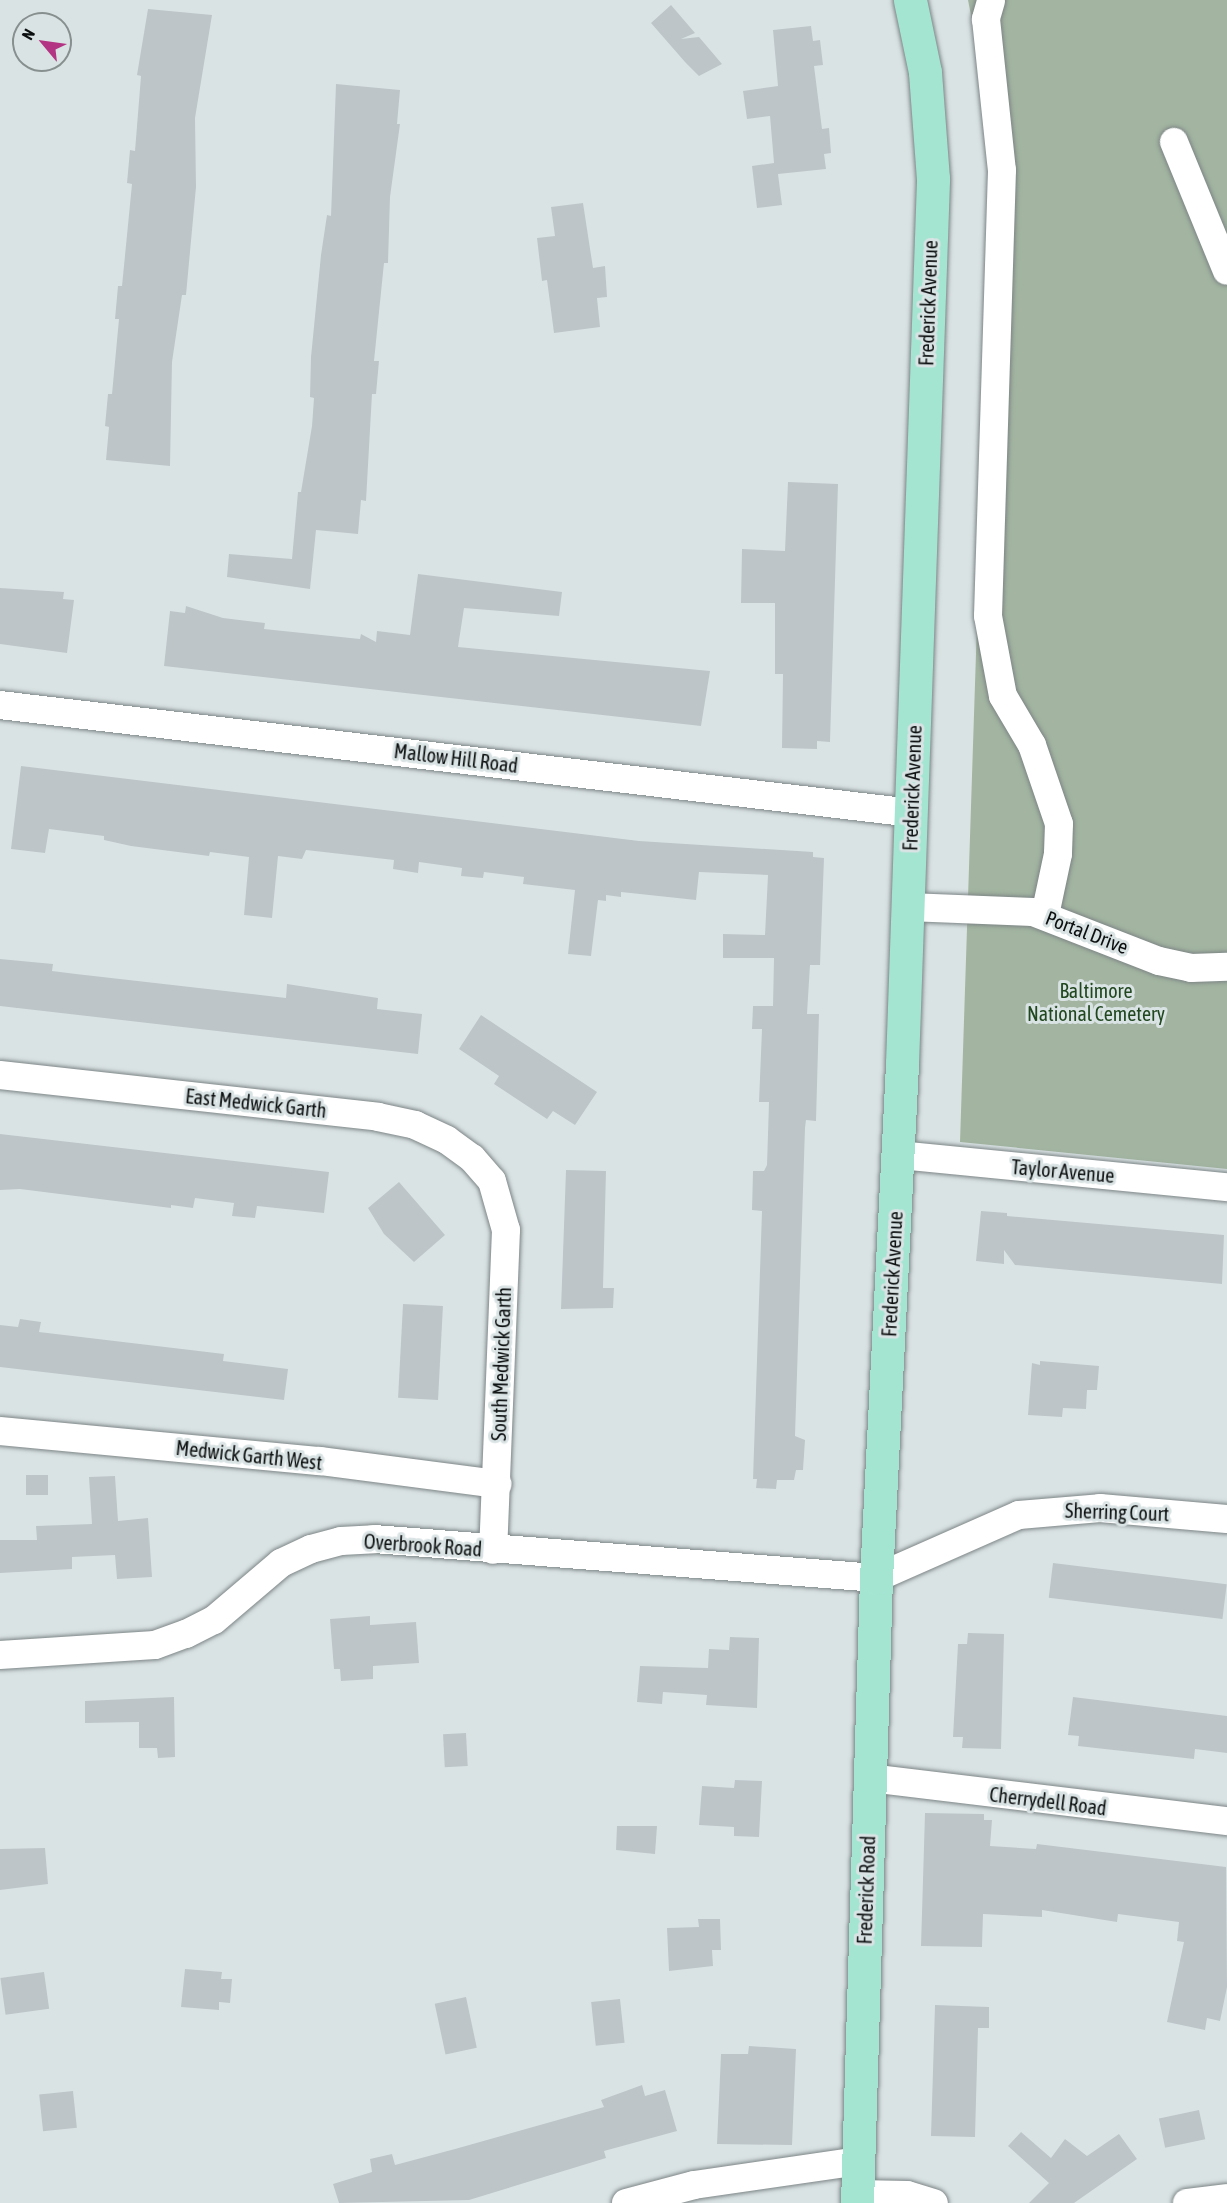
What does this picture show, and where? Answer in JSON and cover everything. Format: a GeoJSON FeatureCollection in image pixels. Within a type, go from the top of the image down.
{"type":"FeatureCollection","features":[{"type":"Feature","properties":{"kind":"main road","name":"Frederick Avenue"},"geometry":{"type":"LineString","coordinates":[[876,1578],[898,1155],[912,813],[933,179],[925,72],[910,0]]}},
{"type":"Feature","properties":{"kind":"main road","name":"Frederick Road"},"geometry":{"type":"LineString","coordinates":[[857,2199],[876,1578]]}},
{"type":"Feature","properties":{"kind":"street"},"geometry":{"type":"LineString","coordinates":[[1004,0],[991,0],[986,20],[1002,170],[988,616],[1003,696],[1032,745],[1059,824],[1058,854],[1045,915]]}},
{"type":"Feature","properties":{"kind":"street"},"geometry":{"type":"LineString","coordinates":[[1174,142],[1227,271]]}},
{"type":"Feature","properties":{"kind":"street","name":"Mallow Hill Road"},"geometry":{"type":"LineString","coordinates":[[0,705],[912,813]]}},
{"type":"Feature","properties":{"kind":"street","name":"Portal Drive"},"geometry":{"type":"LineString","coordinates":[[908,907],[1005,909],[1045,915],[1159,961],[1191,968],[1227,967]]}},
{"type":"Feature","properties":{"kind":"street","name":"East Medwick Garth"},"geometry":{"type":"LineString","coordinates":[[0,1075],[378,1117],[415,1125],[447,1140],[472,1158],[492,1181]]}},
{"type":"Feature","properties":{"kind":"street","name":"Taylor Avenue"},"geometry":{"type":"LineString","coordinates":[[898,1155],[1227,1187]]}},
{"type":"Feature","properties":{"kind":"street","name":"South Medwick Garth"},"geometry":{"type":"LineString","coordinates":[[492,1181],[506,1230],[498,1484],[493,1550]]}},
{"type":"Feature","properties":{"kind":"street","name":"Medwick Garth West"},"geometry":{"type":"LineString","coordinates":[[0,1431],[320,1461],[498,1484]]}},
{"type":"Feature","properties":{"kind":"street","name":"Sherring Court"},"geometry":{"type":"LineString","coordinates":[[876,1578],[1019,1515],[1100,1508],[1227,1519]]}},
{"type":"Feature","properties":{"kind":"street","name":"Overbrook Road"},"geometry":{"type":"LineString","coordinates":[[0,1655],[154,1645],[186,1634],[214,1620],[280,1563],[311,1549],[341,1541],[374,1539],[876,1578]]}},
{"type":"Feature","properties":{"kind":"street","name":"Cherrydell Road"},"geometry":{"type":"LineString","coordinates":[[870,1778],[1227,1821]]}},
{"type":"Feature","properties":{"kind":"street"},"geometry":{"type":"LineString","coordinates":[[627,2203],[694,2185],[858,2161]]}},
{"type":"Feature","properties":{"kind":"street"},"geometry":{"type":"LineString","coordinates":[[857,2199],[907,2195],[934,2203]]}},
{"type":"Feature","properties":{"kind":"street"},"geometry":{"type":"LineString","coordinates":[[1186,2203],[1227,2198]]}},
{"type":"Feature","properties":{"kind":"green space","name":"Baltimore National Cemetery"},"geometry":{"type":"Polygon","coordinates":[[[968,0],[1227,0],[1227,1169],[960,1142],[990,226],[983,76],[968,0]]]}},
{"type":"Feature","properties":{"kind":"building"},"geometry":{"type":"Polygon","coordinates":[[[671,5],[695,33],[681,39],[699,37],[722,64],[699,76],[651,23],[671,5]]]}},
{"type":"Feature","properties":{"kind":"building"},"geometry":{"type":"Polygon","coordinates":[[[148,9],[212,15],[195,118],[196,187],[186,295],[182,295],[172,362],[170,466],[106,460],[109,427],[105,426],[108,394],[112,394],[119,319],[115,319],[118,286],[122,286],[132,184],[127,183],[130,150],[135,151],[141,76],[137,75],[148,9]]]}},
{"type":"Feature","properties":{"kind":"building"},"geometry":{"type":"Polygon","coordinates":[[[811,26],[813,41],[820,40],[823,65],[814,66],[822,129],[829,128],[831,153],[824,154],[826,169],[778,174],[782,205],[757,208],[752,166],[774,163],[770,116],[747,119],[743,91],[778,86],[773,30],[811,26]]]}},
{"type":"Feature","properties":{"kind":"building"},"geometry":{"type":"Polygon","coordinates":[[[336,84],[400,90],[397,124],[400,124],[390,197],[388,263],[384,263],[374,361],[379,361],[376,394],[372,394],[366,501],[361,500],[358,534],[316,530],[310,589],[227,577],[229,554],[292,559],[298,492],[301,492],[312,426],[314,398],[310,397],[311,357],[321,255],[327,215],[331,216],[336,84]]]}},
{"type":"Feature","properties":{"kind":"building"},"geometry":{"type":"Polygon","coordinates":[[[583,203],[593,268],[605,266],[607,297],[597,298],[600,327],[554,333],[547,280],[542,281],[537,238],[555,236],[551,207],[583,203]]]}},
{"type":"Feature","properties":{"kind":"building"},"geometry":{"type":"Polygon","coordinates":[[[788,482],[838,484],[830,742],[817,741],[817,749],[782,748],[783,674],[775,674],[775,603],[741,603],[742,549],[785,551],[788,482]]]}},
{"type":"Feature","properties":{"kind":"building"},"geometry":{"type":"Polygon","coordinates":[[[418,574],[562,592],[559,616],[464,608],[458,647],[710,671],[701,726],[164,666],[170,611],[185,613],[186,606],[223,618],[265,623],[264,629],[360,639],[361,634],[376,642],[377,631],[410,635],[418,574]]]}},
{"type":"Feature","properties":{"kind":"building"},"geometry":{"type":"Polygon","coordinates":[[[0,588],[64,592],[63,599],[74,600],[67,653],[0,644],[0,588]]]}},
{"type":"Feature","properties":{"kind":"building"},"geometry":{"type":"Polygon","coordinates":[[[21,766],[639,841],[813,852],[813,857],[824,858],[820,965],[810,965],[807,1014],[819,1014],[816,1121],[806,1120],[805,1128],[795,1436],[805,1440],[803,1470],[796,1470],[794,1480],[777,1480],[776,1489],[756,1488],[757,1479],[753,1479],[762,1211],[752,1210],[753,1171],[764,1171],[767,1165],[769,1102],[759,1102],[762,1029],[752,1029],[753,1006],[773,1006],[774,958],[723,958],[723,934],[765,935],[768,875],[699,872],[696,900],[621,892],[621,897],[606,895],[606,901],[598,900],[591,956],[568,954],[575,890],[523,884],[524,877],[484,872],[483,878],[461,876],[462,868],[419,862],[418,873],[393,869],[394,860],[306,850],[302,859],[278,856],[272,918],[244,915],[249,857],[210,852],[209,856],[131,846],[104,840],[104,836],[49,829],[45,853],[11,849],[21,766]]]}},
{"type":"Feature","properties":{"kind":"building"},"geometry":{"type":"Polygon","coordinates":[[[0,959],[53,964],[52,971],[286,998],[287,984],[378,998],[377,1009],[422,1014],[418,1054],[0,1006],[0,959]]]}},
{"type":"Feature","properties":{"kind":"building"},"geometry":{"type":"Polygon","coordinates":[[[481,1015],[597,1092],[575,1125],[553,1111],[547,1119],[494,1084],[499,1076],[459,1049],[481,1015]]]}},
{"type":"Feature","properties":{"kind":"building"},"geometry":{"type":"Polygon","coordinates":[[[0,1134],[329,1172],[324,1213],[257,1206],[255,1218],[232,1216],[234,1203],[195,1198],[193,1208],[171,1205],[171,1208],[20,1189],[0,1190],[0,1134]]]}},
{"type":"Feature","properties":{"kind":"building"},"geometry":{"type":"Polygon","coordinates":[[[566,1170],[606,1171],[603,1288],[614,1288],[613,1308],[561,1309],[566,1170]]]}},
{"type":"Feature","properties":{"kind":"building"},"geometry":{"type":"Polygon","coordinates":[[[399,1182],[445,1235],[414,1262],[384,1234],[368,1208],[399,1182]]]}},
{"type":"Feature","properties":{"kind":"building"},"geometry":{"type":"Polygon","coordinates":[[[981,1211],[1007,1213],[1007,1216],[1224,1235],[1222,1284],[1015,1265],[1004,1250],[1004,1264],[976,1261],[981,1211]]]}},
{"type":"Feature","properties":{"kind":"building"},"geometry":{"type":"Polygon","coordinates":[[[403,1304],[443,1306],[438,1400],[398,1398],[403,1304]]]}},
{"type":"Feature","properties":{"kind":"building"},"geometry":{"type":"Polygon","coordinates":[[[20,1319],[41,1322],[39,1332],[224,1354],[223,1361],[288,1369],[284,1400],[0,1367],[0,1325],[18,1327],[20,1319]]]}},
{"type":"Feature","properties":{"kind":"building"},"geometry":{"type":"Polygon","coordinates":[[[1040,1361],[1099,1366],[1097,1390],[1087,1390],[1086,1409],[1063,1408],[1062,1417],[1028,1415],[1032,1363],[1040,1365],[1040,1361]]]}},
{"type":"Feature","properties":{"kind":"building"},"geometry":{"type":"Polygon","coordinates":[[[26,1475],[48,1475],[48,1495],[26,1495],[26,1475]]]}},
{"type":"Feature","properties":{"kind":"building"},"geometry":{"type":"Polygon","coordinates":[[[115,1476],[118,1521],[148,1518],[152,1577],[117,1579],[115,1555],[72,1557],[72,1569],[0,1573],[0,1540],[37,1540],[36,1526],[92,1524],[89,1477],[115,1476]]]}},
{"type":"Feature","properties":{"kind":"building"},"geometry":{"type":"Polygon","coordinates":[[[1053,1563],[1227,1584],[1222,1619],[1049,1598],[1053,1563]]]}},
{"type":"Feature","properties":{"kind":"building"},"geometry":{"type":"Polygon","coordinates":[[[370,1616],[370,1625],[416,1622],[419,1663],[373,1666],[373,1679],[341,1681],[340,1669],[334,1669],[330,1619],[370,1616]]]}},
{"type":"Feature","properties":{"kind":"building"},"geometry":{"type":"Polygon","coordinates":[[[968,1633],[1004,1634],[1001,1749],[962,1748],[963,1737],[953,1737],[958,1644],[967,1644],[968,1633]]]}},
{"type":"Feature","properties":{"kind":"building"},"geometry":{"type":"Polygon","coordinates":[[[730,1637],[759,1638],[757,1708],[706,1705],[707,1695],[663,1692],[662,1704],[637,1702],[640,1666],[708,1668],[709,1649],[729,1650],[730,1637]]]}},
{"type":"Feature","properties":{"kind":"building"},"geometry":{"type":"Polygon","coordinates":[[[174,1697],[175,1757],[158,1758],[157,1748],[139,1748],[139,1722],[85,1723],[85,1701],[174,1697]]]}},
{"type":"Feature","properties":{"kind":"building"},"geometry":{"type":"Polygon","coordinates":[[[1073,1697],[1227,1716],[1227,1753],[1195,1749],[1194,1759],[1078,1746],[1079,1736],[1068,1735],[1073,1697]]]}},
{"type":"Feature","properties":{"kind":"building"},"geometry":{"type":"Polygon","coordinates":[[[466,1733],[468,1766],[445,1767],[443,1734],[466,1733]]]}},
{"type":"Feature","properties":{"kind":"building"},"geometry":{"type":"Polygon","coordinates":[[[735,1780],[762,1781],[759,1837],[734,1836],[734,1827],[699,1825],[702,1786],[734,1788],[735,1780]]]}},
{"type":"Feature","properties":{"kind":"building"},"geometry":{"type":"Polygon","coordinates":[[[925,1813],[984,1814],[984,1820],[992,1820],[990,1846],[1036,1849],[1037,1844],[1226,1867],[1227,1987],[1220,2021],[1207,2018],[1205,2030],[1167,2022],[1184,1942],[1177,1941],[1179,1922],[1118,1914],[1117,1922],[1042,1910],[1042,1917],[983,1914],[982,1947],[921,1946],[925,1813]]]}},
{"type":"Feature","properties":{"kind":"building"},"geometry":{"type":"Polygon","coordinates":[[[617,1826],[657,1826],[655,1854],[616,1850],[617,1826]]]}},
{"type":"Feature","properties":{"kind":"building"},"geometry":{"type":"Polygon","coordinates":[[[45,1848],[48,1884],[0,1890],[0,1849],[45,1848]]]}},
{"type":"Feature","properties":{"kind":"building"},"geometry":{"type":"Polygon","coordinates":[[[698,1919],[720,1919],[721,1950],[712,1950],[713,1966],[669,1971],[667,1928],[699,1927],[698,1919]]]}},
{"type":"Feature","properties":{"kind":"building"},"geometry":{"type":"Polygon","coordinates":[[[185,1969],[222,1972],[221,1979],[232,1979],[230,2003],[219,2002],[219,2010],[181,2007],[185,1969]]]}},
{"type":"Feature","properties":{"kind":"building"},"geometry":{"type":"Polygon","coordinates":[[[44,1972],[49,2009],[6,2015],[0,1978],[44,1972]]]}},
{"type":"Feature","properties":{"kind":"building"},"geometry":{"type":"Polygon","coordinates":[[[466,1997],[477,2048],[446,2055],[435,2004],[466,1997]]]}},
{"type":"Feature","properties":{"kind":"building"},"geometry":{"type":"Polygon","coordinates":[[[620,1999],[625,2043],[596,2046],[591,2002],[620,1999]]]}},
{"type":"Feature","properties":{"kind":"building"},"geometry":{"type":"Polygon","coordinates":[[[935,2005],[989,2007],[989,2028],[978,2028],[975,2137],[931,2136],[935,2005]]]}},
{"type":"Feature","properties":{"kind":"building"},"geometry":{"type":"Polygon","coordinates":[[[749,2046],[796,2049],[792,2145],[717,2144],[721,2054],[748,2054],[749,2046]]]}},
{"type":"Feature","properties":{"kind":"building"},"geometry":{"type":"Polygon","coordinates":[[[642,2085],[645,2096],[665,2090],[677,2131],[604,2151],[606,2158],[469,2200],[339,2203],[333,2184],[372,2172],[370,2159],[392,2154],[395,2165],[455,2149],[604,2107],[601,2100],[642,2085]]]}},
{"type":"Feature","properties":{"kind":"building"},"geometry":{"type":"Polygon","coordinates":[[[73,2091],[77,2128],[43,2131],[39,2095],[73,2091]]]}},
{"type":"Feature","properties":{"kind":"building"},"geometry":{"type":"Polygon","coordinates":[[[1199,2110],[1205,2139],[1165,2148],[1159,2119],[1199,2110]]]}},
{"type":"Feature","properties":{"kind":"building"},"geometry":{"type":"Polygon","coordinates":[[[1021,2132],[1051,2158],[1065,2139],[1087,2156],[1119,2134],[1137,2159],[1074,2203],[1029,2203],[1049,2183],[1008,2146],[1021,2132]]]}}]}
